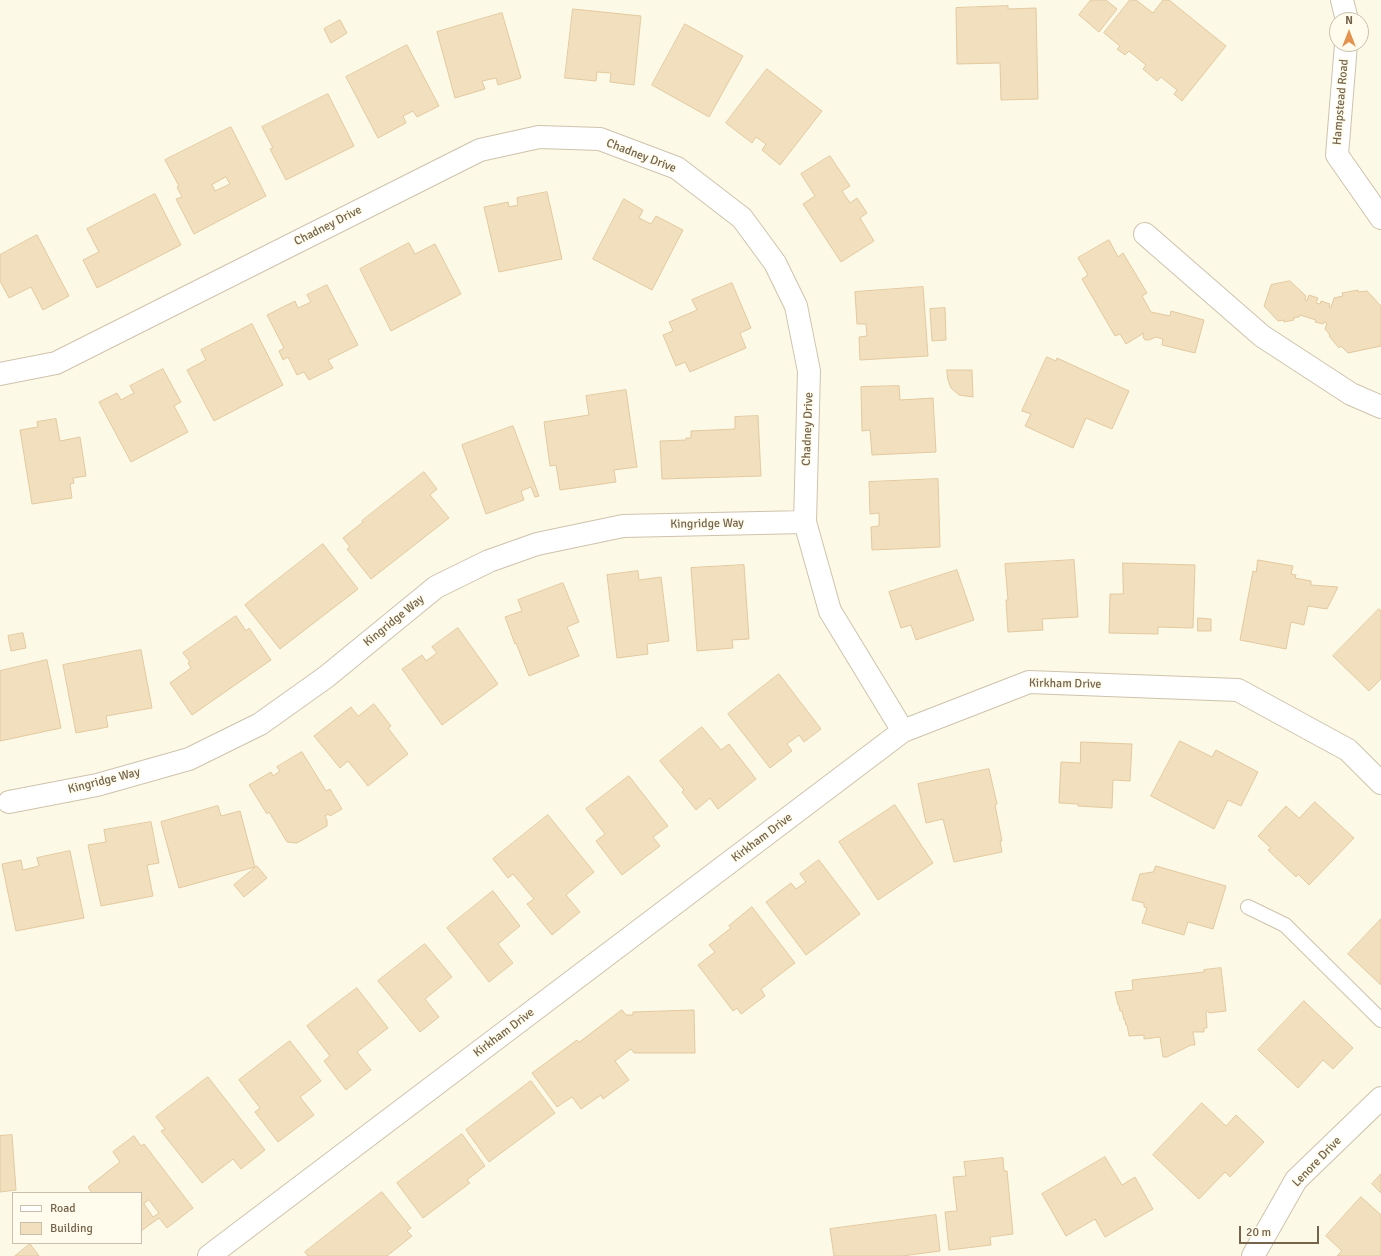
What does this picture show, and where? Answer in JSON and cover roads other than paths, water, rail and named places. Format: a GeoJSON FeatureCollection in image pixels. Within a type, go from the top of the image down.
{"type":"FeatureCollection","features":[{"type":"Feature","properties":{"kind":"street"},"geometry":{"type":"LineString","coordinates":[[1342,0],[1345,12]]}},
{"type":"Feature","properties":{"kind":"street","name":"Hampstead Road"},"geometry":{"type":"LineString","coordinates":[[1345,52],[1337,155],[1381,218]]}},
{"type":"Feature","properties":{"kind":"street","name":"Chadney Drive"},"geometry":{"type":"LineString","coordinates":[[0,374],[56,363],[480,150],[539,137],[600,139],[677,168],[742,218],[775,262],[796,306],[809,371],[805,522],[830,611],[903,731]]}},
{"type":"Feature","properties":{"kind":"street"},"geometry":{"type":"LineString","coordinates":[[1145,234],[1262,336],[1351,394],[1381,407]]}},
{"type":"Feature","properties":{"kind":"street","name":"Kingridge Way"},"geometry":{"type":"LineString","coordinates":[[9,802],[97,785],[190,759],[260,724],[326,677],[436,587],[489,561],[537,544],[623,526],[805,522]]}},
{"type":"Feature","properties":{"kind":"street","name":"Kirkham Drive"},"geometry":{"type":"LineString","coordinates":[[209,1256],[903,731],[1029,682],[1238,690],[1348,750],[1381,783]]}},
{"type":"Feature","properties":{"kind":"street","name":"Lenore Drive"},"geometry":{"type":"LineString","coordinates":[[1253,1256],[1296,1180],[1381,1098]]}},
{"type":"Feature","properties":{"kind":"lane"},"geometry":{"type":"LineString","coordinates":[[1248,906],[1285,925],[1381,1020]]}}]}
